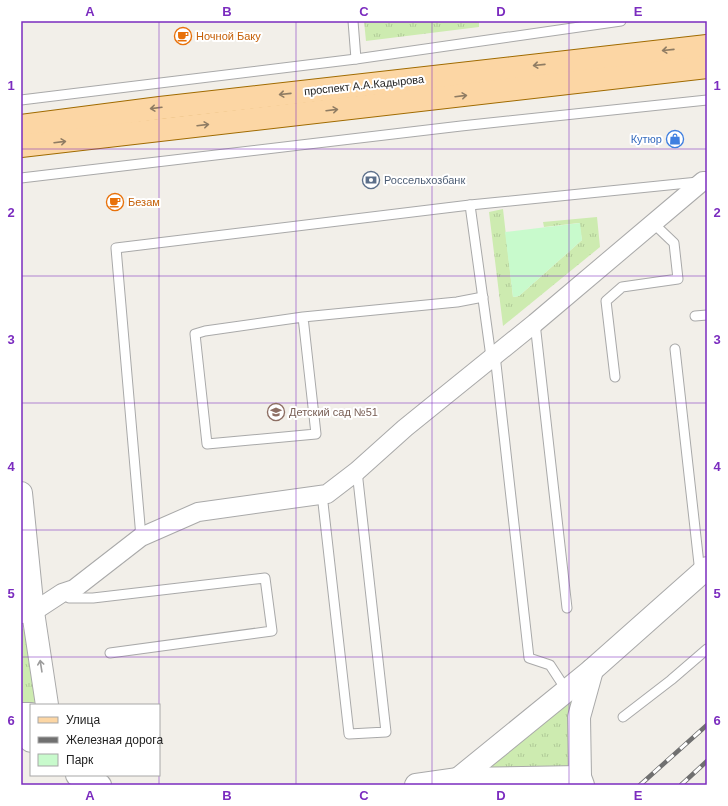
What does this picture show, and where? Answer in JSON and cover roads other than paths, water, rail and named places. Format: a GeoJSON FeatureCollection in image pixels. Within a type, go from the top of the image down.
{"type":"FeatureCollection","features":[{"type":"Feature","properties":{"kind":"main road","name":"проспект А.А.Кадырова"},"geometry":{"type":"LineString","coordinates":[[21,126],[160,108],[707,46]]}},
{"type":"Feature","properties":{"kind":"main road","name":"проспект А.А.Кадырова"},"geometry":{"type":"LineString","coordinates":[[21,146],[707,67]]}},
{"type":"Feature","properties":{"kind":"street"},"geometry":{"type":"LineString","coordinates":[[27,613],[62,593],[74,589],[142,537],[198,512],[327,494],[357,471],[405,428],[535,323],[705,181]]}},
{"type":"Feature","properties":{"kind":"street"},"geometry":{"type":"LineString","coordinates":[[21,492],[27,613],[47,704]]}},
{"type":"Feature","properties":{"kind":"street"},"geometry":{"type":"LineString","coordinates":[[458,779],[592,670],[703,570]]}},
{"type":"Feature","properties":{"kind":"street"},"geometry":{"type":"LineString","coordinates":[[416,785],[458,779],[581,781],[580,717],[592,670]]}},
{"type":"Feature","properties":{"kind":"street"},"geometry":{"type":"LineString","coordinates":[[21,732],[30,740]]}},
{"type":"Feature","properties":{"kind":"street"},"geometry":{"type":"LineString","coordinates":[[79,776],[100,785]]}},
{"type":"Feature","properties":{"kind":"street"},"geometry":{"type":"LineString","coordinates":[[92,776],[104,785]]}},
{"type":"Feature","properties":{"kind":"lane"},"geometry":{"type":"LineString","coordinates":[[352,21],[356,58]]}},
{"type":"Feature","properties":{"kind":"lane"},"geometry":{"type":"LineString","coordinates":[[21,100],[356,58],[621,21]]}},
{"type":"Feature","properties":{"kind":"lane"},"geometry":{"type":"LineString","coordinates":[[21,178],[461,126],[707,100]]}},
{"type":"Feature","properties":{"kind":"lane"},"geometry":{"type":"LineString","coordinates":[[142,537],[116,248],[470,205],[705,181]]}},
{"type":"Feature","properties":{"kind":"lane"},"geometry":{"type":"LineString","coordinates":[[470,205],[493,356],[528,658],[550,664],[567,690]]}},
{"type":"Feature","properties":{"kind":"lane"},"geometry":{"type":"LineString","coordinates":[[615,377],[606,301],[622,286],[678,279],[674,243],[653,223]]}},
{"type":"Feature","properties":{"kind":"lane"},"geometry":{"type":"LineString","coordinates":[[303,317],[316,434],[207,444],[195,334],[205,331],[303,317],[457,302],[483,297]]}},
{"type":"Feature","properties":{"kind":"lane"},"geometry":{"type":"LineString","coordinates":[[695,316],[707,315]]}},
{"type":"Feature","properties":{"kind":"lane"},"geometry":{"type":"LineString","coordinates":[[535,323],[567,608]]}},
{"type":"Feature","properties":{"kind":"lane"},"geometry":{"type":"LineString","coordinates":[[675,349],[703,570]]}},
{"type":"Feature","properties":{"kind":"lane"},"geometry":{"type":"LineString","coordinates":[[322,494],[349,734],[386,732],[357,471]]}},
{"type":"Feature","properties":{"kind":"lane"},"geometry":{"type":"LineString","coordinates":[[62,593],[69,598],[93,598],[265,578],[272,631],[110,653]]}},
{"type":"Feature","properties":{"kind":"lane"},"geometry":{"type":"LineString","coordinates":[[623,717],[671,680],[707,649]]}},
{"type":"Feature","properties":{"kind":"railway"},"geometry":{"type":"LineString","coordinates":[[640,785],[707,725]]}},
{"type":"Feature","properties":{"kind":"railway"},"geometry":{"type":"LineString","coordinates":[[681,785],[707,761]]}},
{"type":"Feature","properties":{"kind":"place","name":"Ночной Баку"},"geometry":{"type":"Point","coordinates":[183,36]}},
{"type":"Feature","properties":{"kind":"place","name":"Кутюр"},"geometry":{"type":"Point","coordinates":[675,139]}},
{"type":"Feature","properties":{"kind":"place","name":"Россельхозбанк"},"geometry":{"type":"Point","coordinates":[371,180]}},
{"type":"Feature","properties":{"kind":"place","name":"Безам"},"geometry":{"type":"Point","coordinates":[115,202]}},
{"type":"Feature","properties":{"kind":"place","name":"Детский сад №51"},"geometry":{"type":"Point","coordinates":[276,412]}}]}
